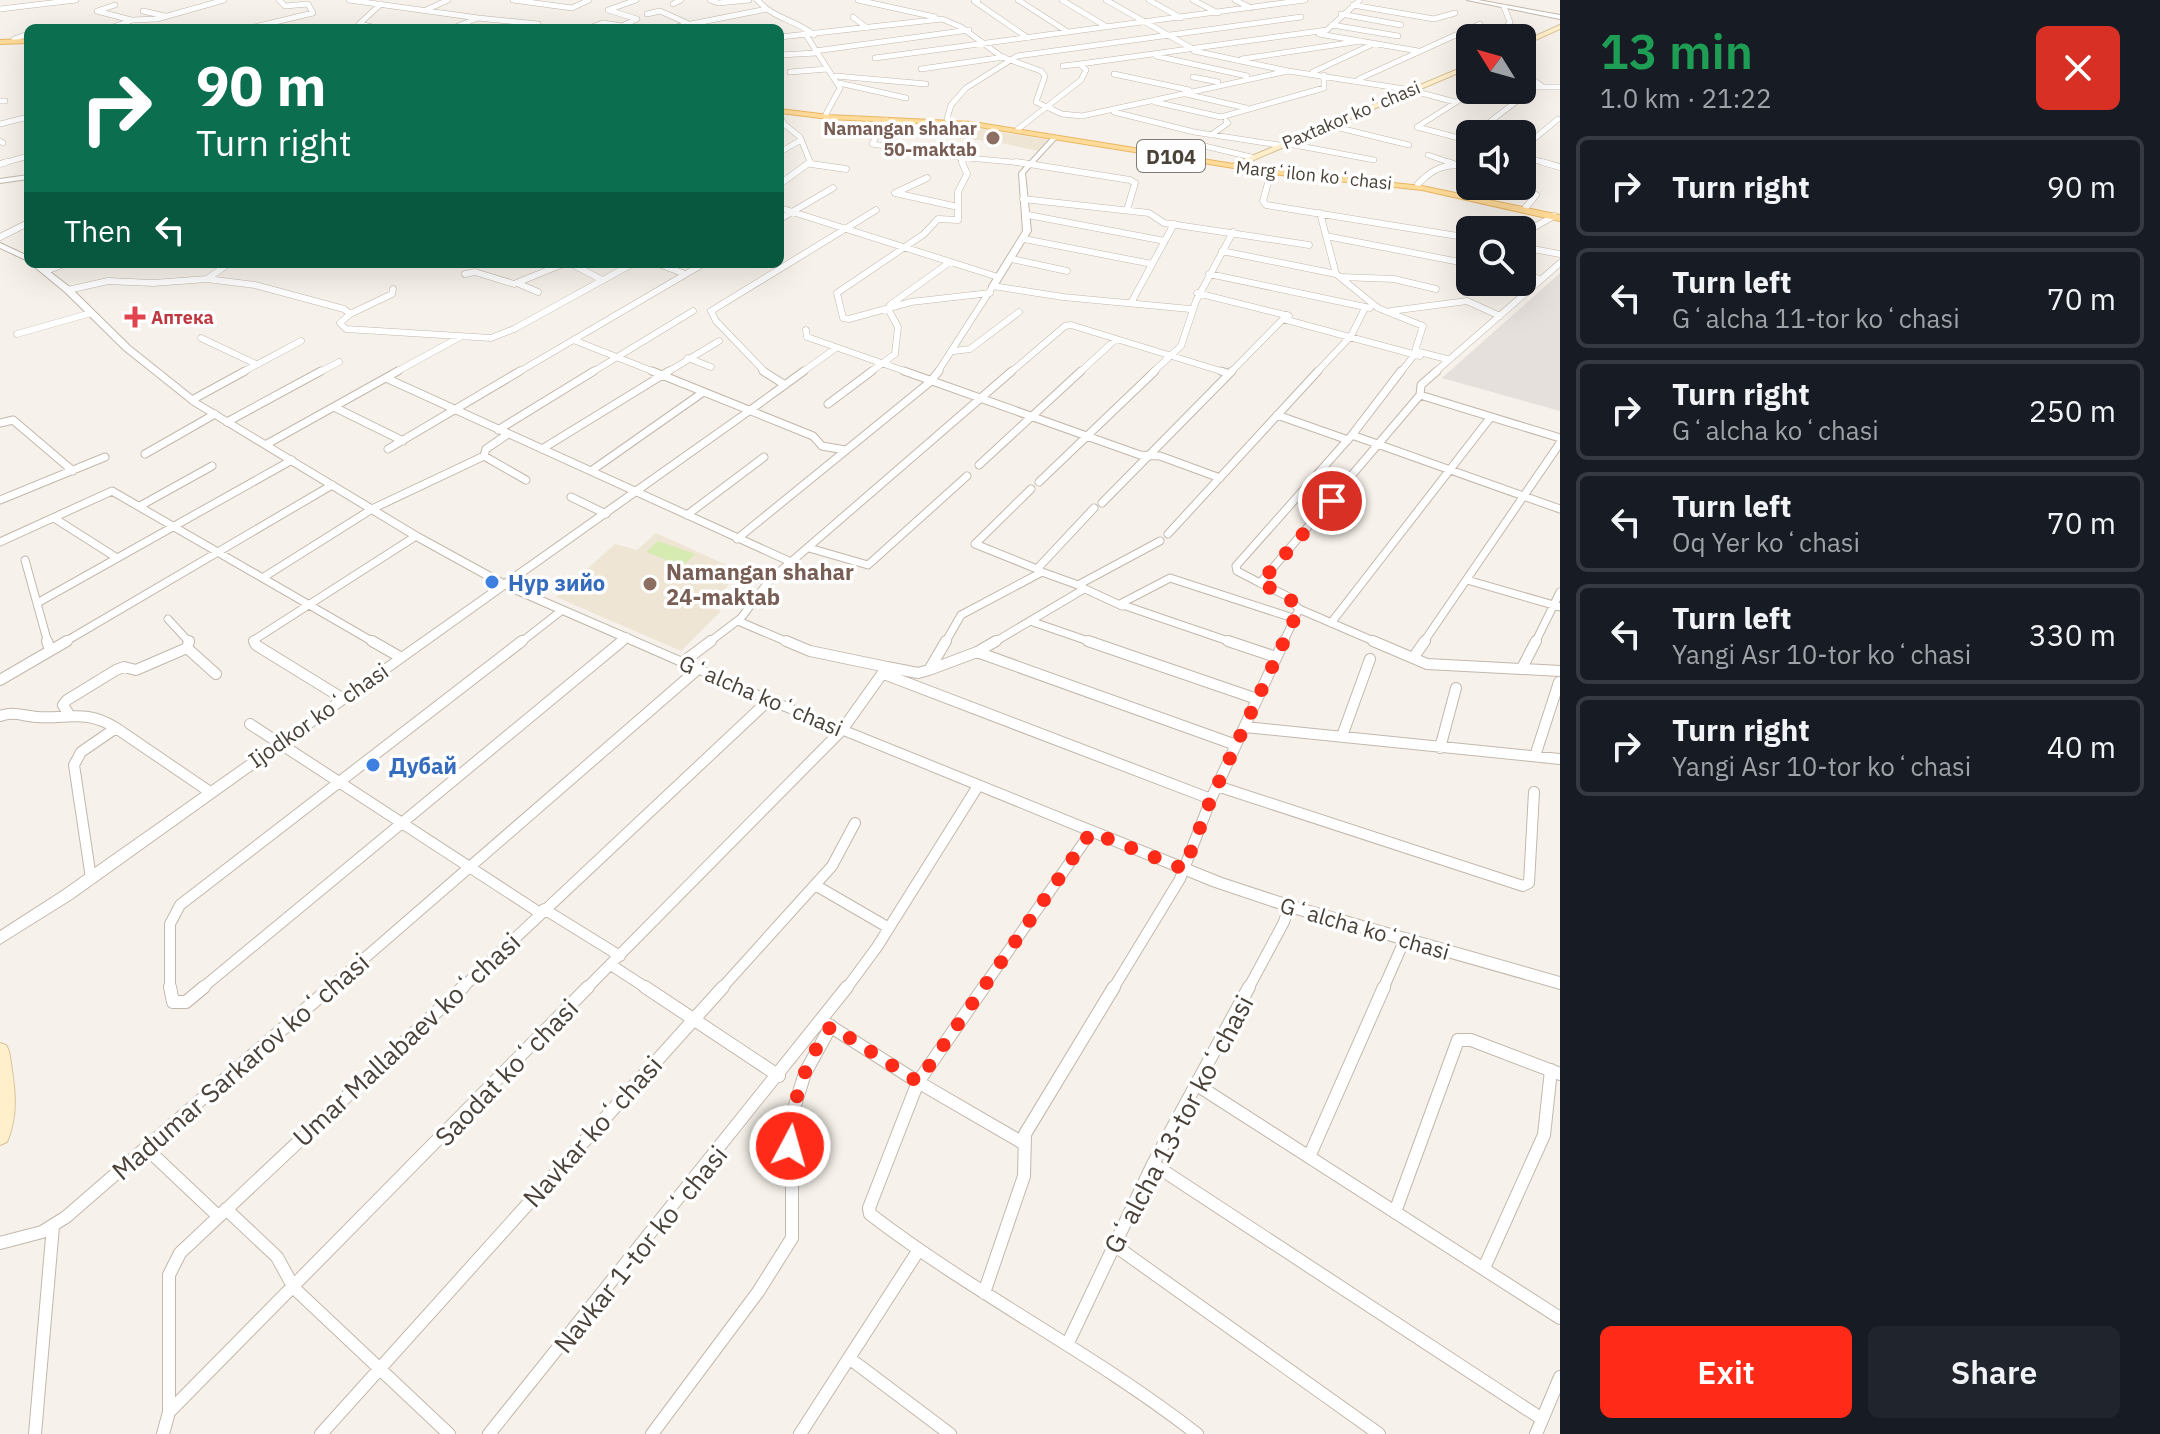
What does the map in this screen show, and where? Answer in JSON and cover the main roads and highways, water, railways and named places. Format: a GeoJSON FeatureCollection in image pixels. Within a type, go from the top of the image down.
{"type":"FeatureCollection","features":[{"type":"Feature","properties":{"kind":"main road"},"geometry":{"type":"LineString","coordinates":[[1536,38],[1560,27]]}},
{"type":"Feature","properties":{"kind":"main road"},"geometry":{"type":"LineString","coordinates":[[0,41],[24,35]]}},
{"type":"Feature","properties":{"kind":"main road"},"geometry":{"type":"LineString","coordinates":[[0,41],[24,35]]}},
{"type":"Feature","properties":{"kind":"main road","name":"Paxtakor koʻchasi"},"geometry":{"type":"LineString","coordinates":[[1233,165],[1456,72]]}},
{"type":"Feature","properties":{"kind":"main road","name":"Margʻilon koʻchasi"},"geometry":{"type":"LineString","coordinates":[[784,112],[947,119],[1271,172],[1422,188],[1558,216]]}},
{"type":"Feature","properties":{"kind":"main road","name":"Margʻilon koʻchasi"},"geometry":{"type":"LineString","coordinates":[[784,112],[959,123],[1233,165],[1418,184],[1558,216]]}},
{"type":"Feature","properties":{"kind":"main road"},"geometry":{"type":"LineString","coordinates":[[0,1051],[7,1098],[0,1132]]}},
{"type":"Feature","properties":{"kind":"place","name":"Namangan shahar 50-maktab"},"geometry":{"type":"Point","coordinates":[993,138]}},
{"type":"Feature","properties":{"kind":"place","name":"Аптека"},"geometry":{"type":"Point","coordinates":[135,317]}},
{"type":"Feature","properties":{"kind":"place","name":"Нур зийо"},"geometry":{"type":"Point","coordinates":[492,582]}},
{"type":"Feature","properties":{"kind":"place","name":"Namangan shahar 24-maktab"},"geometry":{"type":"Point","coordinates":[650,584]}},
{"type":"Feature","properties":{"kind":"place","name":"Дубай"},"geometry":{"type":"Point","coordinates":[373,765]}}]}
